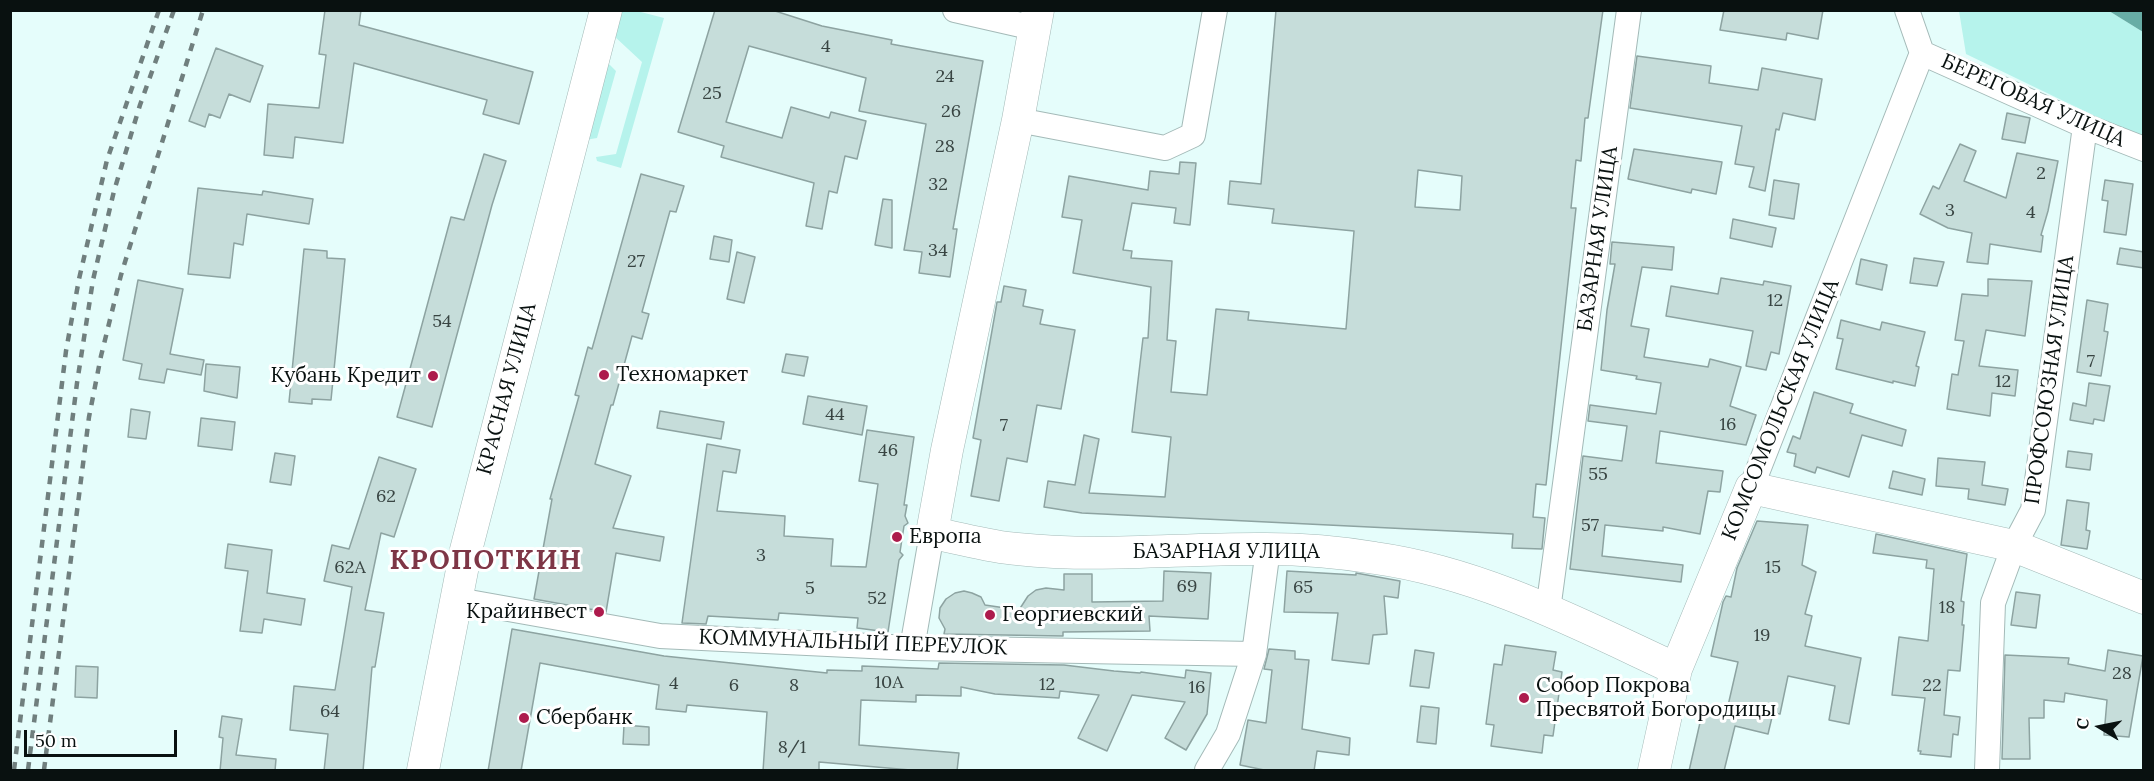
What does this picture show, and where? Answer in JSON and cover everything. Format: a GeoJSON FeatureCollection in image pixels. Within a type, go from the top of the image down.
{"type":"FeatureCollection","features":[{"type":"Feature","properties":{"kind":"main road","name":"КРАСНАЯ УЛИЦА"},"geometry":{"type":"LineString","coordinates":[[423,771],[456,598],[478,499],[606,10]]}},
{"type":"Feature","properties":{"kind":"main road"},"geometry":{"type":"LineString","coordinates":[[932,533],[1018,120],[1036,19]]}},
{"type":"Feature","properties":{"kind":"main road"},"geometry":{"type":"LineString","coordinates":[[1751,488],[2014,546],[2144,598]]}},
{"type":"Feature","properties":{"kind":"main road","name":"КОМСОМОЛЬСКАЯ УЛИЦА"},"geometry":{"type":"LineString","coordinates":[[1654,771],[1676,669],[1751,488]]}},
{"type":"Feature","properties":{"kind":"main road","name":"БАЗАРНАЯ УЛИЦА"},"geometry":{"type":"LineString","coordinates":[[932,533],[1016,549],[1090,553],[1268,549],[1376,558],[1442,571],[1548,610],[1676,669]]}},
{"type":"Feature","properties":{"kind":"street"},"geometry":{"type":"LineString","coordinates":[[955,10],[1036,19]]}},
{"type":"Feature","properties":{"kind":"street"},"geometry":{"type":"LineString","coordinates":[[1018,120],[1165,148],[1193,135],[1215,10]]}},
{"type":"Feature","properties":{"kind":"street","name":"БАЗАРНАЯ УЛИЦА"},"geometry":{"type":"LineString","coordinates":[[1548,610],[1629,10]]}},
{"type":"Feature","properties":{"kind":"street"},"geometry":{"type":"LineString","coordinates":[[1907,10],[1922,53]]}},
{"type":"Feature","properties":{"kind":"street","name":"БЕРЕГОВАЯ УЛИЦА"},"geometry":{"type":"LineString","coordinates":[[1922,53],[2085,126],[2144,148]]}},
{"type":"Feature","properties":{"kind":"street","name":"КОМСОМОЛЬСКАЯ УЛИЦА"},"geometry":{"type":"LineString","coordinates":[[1751,488],[1922,53]]}},
{"type":"Feature","properties":{"kind":"street","name":"ПРОФСОЮЗНАЯ УЛИЦА"},"geometry":{"type":"LineString","coordinates":[[1987,771],[1993,603],[2014,546],[2033,510],[2085,126]]}},
{"type":"Feature","properties":{"kind":"street"},"geometry":{"type":"LineString","coordinates":[[912,648],[932,533]]}},
{"type":"Feature","properties":{"kind":"street"},"geometry":{"type":"LineString","coordinates":[[1207,771],[1228,734],[1254,654],[1268,549]]}},
{"type":"Feature","properties":{"kind":"street","name":"КОММУНАЛЬНЫЙ ПЕРЕУЛОК"},"geometry":{"type":"LineString","coordinates":[[456,598],[478,604],[660,636],[912,648],[1254,654]]}},
{"type":"Feature","properties":{"kind":"shaded area"},"geometry":{"type":"Polygon","coordinates":[[[619,11],[637,11],[664,18],[621,168],[597,161],[596,157],[616,154],[642,62],[613,35],[619,11]]]}},
{"type":"Feature","properties":{"kind":"shaded area"},"geometry":{"type":"Polygon","coordinates":[[[1959,11],[2109,11],[2143,32],[2143,137],[2134,135],[1966,54],[1959,11]]]}},
{"type":"Feature","properties":{"kind":"shaded area"},"geometry":{"type":"Polygon","coordinates":[[[2109,11],[2143,11],[2143,32],[2109,11]]]}},
{"type":"Feature","properties":{"kind":"shaded area"},"geometry":{"type":"Polygon","coordinates":[[[606,61],[616,71],[597,138],[585,140],[606,61]]]}},
{"type":"Feature","properties":{"kind":"building"},"geometry":{"type":"Polygon","coordinates":[[[325,10],[361,10],[359,25],[533,72],[519,124],[483,114],[487,100],[354,63],[343,143],[295,137],[293,158],[264,155],[268,104],[319,108],[326,55],[319,54],[325,10]]]}},
{"type":"Feature","properties":{"kind":"building"},"geometry":{"type":"Polygon","coordinates":[[[715,10],[772,10],[822,26],[892,40],[891,44],[983,61],[953,229],[957,229],[950,277],[919,273],[922,252],[904,250],[926,124],[859,111],[866,78],[749,46],[726,122],[782,138],[791,107],[829,118],[831,112],[866,121],[857,159],[845,156],[837,193],[829,191],[822,229],[806,226],[814,183],[721,157],[724,146],[678,132],[715,10]]]}},
{"type":"Feature","properties":{"kind":"building"},"geometry":{"type":"Polygon","coordinates":[[[1276,10],[1603,10],[1588,118],[1585,118],[1581,161],[1576,160],[1571,208],[1576,208],[1546,485],[1536,484],[1533,517],[1545,518],[1542,549],[1512,548],[1513,534],[1082,513],[1044,507],[1048,481],[1075,485],[1084,435],[1099,439],[1089,493],[1165,497],[1171,437],[1132,432],[1143,338],[1148,338],[1151,287],[1073,273],[1082,220],[1062,217],[1069,176],[1148,190],[1150,171],[1179,174],[1180,162],[1196,163],[1190,225],[1174,223],[1176,208],[1132,203],[1123,250],[1132,251],[1131,258],[1172,261],[1167,340],[1176,341],[1171,392],[1207,395],[1216,309],[1249,312],[1248,320],[1346,329],[1354,231],[1272,223],[1274,209],[1228,204],[1230,181],[1261,184],[1276,10]],[[1418,170],[1415,207],[1460,210],[1462,176],[1418,170]]]}},
{"type":"Feature","properties":{"kind":"building"},"geometry":{"type":"Polygon","coordinates":[[[1724,10],[1823,10],[1818,39],[1787,33],[1786,40],[1720,30],[1724,10]]]}},
{"type":"Feature","properties":{"kind":"building"},"geometry":{"type":"Polygon","coordinates":[[[216,48],[263,66],[250,102],[229,94],[220,118],[209,114],[205,127],[189,121],[216,48]]]}},
{"type":"Feature","properties":{"kind":"building"},"geometry":{"type":"Polygon","coordinates":[[[1637,56],[1711,66],[1709,83],[1758,90],[1762,68],[1822,79],[1815,120],[1783,113],[1779,130],[1776,129],[1765,191],[1749,187],[1754,167],[1735,164],[1742,126],[1630,108],[1637,56]]]}},
{"type":"Feature","properties":{"kind":"building"},"geometry":{"type":"Polygon","coordinates":[[[2007,113],[2030,118],[2025,143],[2002,139],[2007,113]]]}},
{"type":"Feature","properties":{"kind":"building"},"geometry":{"type":"Polygon","coordinates":[[[1960,144],[1976,151],[1964,181],[2006,198],[2017,153],[2058,161],[2041,235],[2043,236],[2041,252],[1990,244],[1988,264],[1967,262],[1972,233],[1948,228],[1920,214],[1933,186],[1939,189],[1960,144]]]}},
{"type":"Feature","properties":{"kind":"building"},"geometry":{"type":"Polygon","coordinates":[[[1634,149],[1722,162],[1716,194],[1692,189],[1691,193],[1628,179],[1634,149]]]}},
{"type":"Feature","properties":{"kind":"building"},"geometry":{"type":"Polygon","coordinates":[[[484,154],[506,161],[432,427],[397,417],[451,217],[464,220],[484,154]]]}},
{"type":"Feature","properties":{"kind":"building"},"geometry":{"type":"Polygon","coordinates":[[[641,174],[684,186],[676,212],[670,211],[642,312],[649,314],[642,339],[632,336],[595,464],[631,476],[613,528],[664,537],[660,561],[616,553],[606,612],[534,599],[552,499],[550,499],[579,396],[575,395],[588,347],[592,349],[641,174]]]}},
{"type":"Feature","properties":{"kind":"building"},"geometry":{"type":"Polygon","coordinates":[[[1774,180],[1799,184],[1794,219],[1769,215],[1774,180]]]}},
{"type":"Feature","properties":{"kind":"building"},"geometry":{"type":"Polygon","coordinates":[[[2105,180],[2133,184],[2126,235],[2104,232],[2108,201],[2102,200],[2105,180]]]}},
{"type":"Feature","properties":{"kind":"building"},"geometry":{"type":"Polygon","coordinates":[[[198,188],[262,195],[263,191],[313,199],[309,224],[247,214],[243,245],[234,243],[230,278],[188,274],[198,188]]]}},
{"type":"Feature","properties":{"kind":"building"},"geometry":{"type":"Polygon","coordinates":[[[883,199],[892,200],[892,248],[875,245],[883,199]]]}},
{"type":"Feature","properties":{"kind":"building"},"geometry":{"type":"Polygon","coordinates":[[[1733,219],[1776,228],[1772,247],[1730,238],[1733,219]]]}},
{"type":"Feature","properties":{"kind":"building"},"geometry":{"type":"Polygon","coordinates":[[[714,236],[732,240],[729,262],[710,259],[714,236]]]}},
{"type":"Feature","properties":{"kind":"building"},"geometry":{"type":"Polygon","coordinates":[[[1612,242],[1674,247],[1672,270],[1642,267],[1631,326],[1649,329],[1644,357],[1708,367],[1710,359],[1741,367],[1730,406],[1756,415],[1746,445],[1660,431],[1656,463],[1723,471],[1720,492],[1708,491],[1700,534],[1663,527],[1663,531],[1605,525],[1602,556],[1683,565],[1681,582],[1570,569],[1583,456],[1622,461],[1627,426],[1588,421],[1590,405],[1656,414],[1661,383],[1601,370],[1607,310],[1615,264],[1610,264],[1612,242]]]}},
{"type":"Feature","properties":{"kind":"building"},"geometry":{"type":"Polygon","coordinates":[[[2120,248],[2144,252],[2144,268],[2117,264],[2120,248]]]}},
{"type":"Feature","properties":{"kind":"building"},"geometry":{"type":"Polygon","coordinates":[[[304,249],[327,251],[327,258],[345,259],[331,400],[312,399],[312,404],[289,402],[304,249]]]}},
{"type":"Feature","properties":{"kind":"building"},"geometry":{"type":"Polygon","coordinates":[[[737,252],[755,257],[744,303],[727,299],[737,252]]]}},
{"type":"Feature","properties":{"kind":"building"},"geometry":{"type":"Polygon","coordinates":[[[1914,258],[1944,262],[1937,286],[1910,283],[1914,258]]]}},
{"type":"Feature","properties":{"kind":"building"},"geometry":{"type":"Polygon","coordinates":[[[1861,259],[1887,265],[1882,290],[1856,284],[1861,259]]]}},
{"type":"Feature","properties":{"kind":"building"},"geometry":{"type":"Polygon","coordinates":[[[1721,278],[1763,285],[1764,281],[1791,286],[1779,354],[1771,352],[1766,370],[1746,366],[1753,331],[1666,316],[1671,286],[1718,294],[1721,278]]]}},
{"type":"Feature","properties":{"kind":"building"},"geometry":{"type":"Polygon","coordinates":[[[1988,279],[2032,281],[2025,336],[1986,330],[1979,366],[2018,370],[2015,396],[1992,393],[1990,416],[1947,409],[1952,374],[1958,375],[1964,341],[1955,340],[1962,294],[1988,296],[1988,279]]]}},
{"type":"Feature","properties":{"kind":"building"},"geometry":{"type":"Polygon","coordinates":[[[138,280],[183,289],[170,354],[204,360],[201,375],[167,369],[164,383],[139,379],[142,364],[123,360],[138,280]]]}},
{"type":"Feature","properties":{"kind":"building"},"geometry":{"type":"Polygon","coordinates":[[[1004,286],[1026,290],[1023,306],[1043,310],[1040,324],[1075,330],[1061,409],[1037,405],[1027,462],[1007,458],[999,501],[971,496],[981,440],[973,438],[997,302],[1001,302],[1004,286]]]}},
{"type":"Feature","properties":{"kind":"building"},"geometry":{"type":"Polygon","coordinates":[[[2087,300],[2108,304],[2104,331],[2108,332],[2101,376],[2077,372],[2087,300]]]}},
{"type":"Feature","properties":{"kind":"building"},"geometry":{"type":"Polygon","coordinates":[[[1841,320],[1880,330],[1882,322],[1925,332],[1916,366],[1919,367],[1915,386],[1836,369],[1843,339],[1837,338],[1841,320]]]}},
{"type":"Feature","properties":{"kind":"building"},"geometry":{"type":"Polygon","coordinates":[[[786,354],[808,357],[804,376],[782,372],[786,354]]]}},
{"type":"Feature","properties":{"kind":"building"},"geometry":{"type":"Polygon","coordinates":[[[206,364],[240,367],[237,398],[204,391],[206,364]]]}},
{"type":"Feature","properties":{"kind":"building"},"geometry":{"type":"Polygon","coordinates":[[[2089,383],[2110,386],[2104,421],[2094,419],[2093,424],[2070,420],[2073,403],[2086,406],[2089,383]]]}},
{"type":"Feature","properties":{"kind":"building"},"geometry":{"type":"Polygon","coordinates":[[[1814,392],[1853,404],[1850,413],[1906,430],[1902,446],[1862,435],[1849,477],[1817,467],[1815,473],[1794,466],[1796,454],[1787,452],[1793,436],[1800,439],[1814,392]]]}},
{"type":"Feature","properties":{"kind":"building"},"geometry":{"type":"Polygon","coordinates":[[[808,396],[867,406],[862,435],[803,424],[808,396]]]}},
{"type":"Feature","properties":{"kind":"building"},"geometry":{"type":"Polygon","coordinates":[[[131,409],[150,412],[146,439],[128,437],[131,409]]]}},
{"type":"Feature","properties":{"kind":"building"},"geometry":{"type":"Polygon","coordinates":[[[660,411],[724,422],[721,439],[657,428],[660,411]]]}},
{"type":"Feature","properties":{"kind":"building"},"geometry":{"type":"Polygon","coordinates":[[[201,418],[235,422],[232,450],[198,446],[201,418]]]}},
{"type":"Feature","properties":{"kind":"building"},"geometry":{"type":"Polygon","coordinates":[[[867,430],[914,437],[904,505],[907,505],[905,516],[908,523],[904,526],[900,552],[903,555],[899,560],[888,632],[857,628],[858,618],[779,613],[778,620],[708,616],[706,624],[682,623],[707,444],[740,450],[736,473],[723,471],[717,511],[785,516],[784,536],[833,539],[831,566],[866,567],[878,484],[859,481],[867,430]]]}},
{"type":"Feature","properties":{"kind":"building"},"geometry":{"type":"Polygon","coordinates":[[[2068,451],[2092,454],[2090,470],[2066,467],[2068,451]]]}},
{"type":"Feature","properties":{"kind":"building"},"geometry":{"type":"Polygon","coordinates":[[[275,453],[295,456],[291,485],[270,482],[275,453]]]}},
{"type":"Feature","properties":{"kind":"building"},"geometry":{"type":"Polygon","coordinates":[[[379,457],[416,469],[394,537],[381,533],[365,610],[384,613],[375,667],[372,667],[363,771],[324,771],[328,734],[290,730],[294,686],[335,690],[352,587],[324,581],[332,545],[349,549],[379,457]]]}},
{"type":"Feature","properties":{"kind":"building"},"geometry":{"type":"Polygon","coordinates":[[[1938,458],[1985,462],[1982,485],[2008,489],[2005,505],[1968,499],[1969,489],[1936,486],[1938,458]]]}},
{"type":"Feature","properties":{"kind":"building"},"geometry":{"type":"Polygon","coordinates":[[[1893,471],[1925,479],[1922,495],[1889,488],[1893,471]]]}},
{"type":"Feature","properties":{"kind":"building"},"geometry":{"type":"Polygon","coordinates":[[[2067,500],[2089,503],[2086,530],[2090,531],[2087,549],[2061,545],[2067,500]]]}},
{"type":"Feature","properties":{"kind":"building"},"geometry":{"type":"Polygon","coordinates":[[[1757,521],[1808,525],[1802,565],[1816,572],[1805,614],[1812,616],[1805,646],[1861,658],[1849,724],[1829,720],[1835,686],[1788,676],[1780,714],[1773,713],[1768,734],[1735,726],[1724,771],[1689,771],[1704,705],[1727,710],[1738,662],[1711,656],[1723,602],[1726,596],[1731,597],[1737,568],[1757,521]]]}},
{"type":"Feature","properties":{"kind":"building"},"geometry":{"type":"Polygon","coordinates":[[[1876,534],[1967,554],[1961,601],[1964,602],[1962,625],[1964,625],[1960,671],[1948,670],[1944,715],[1960,717],[1958,735],[1953,734],[1951,757],[1920,754],[1921,751],[1918,751],[1925,698],[1892,695],[1899,637],[1928,641],[1934,569],[1926,568],[1927,560],[1873,553],[1876,534]]]}},
{"type":"Feature","properties":{"kind":"building"},"geometry":{"type":"Polygon","coordinates":[[[228,544],[272,550],[267,593],[305,599],[301,625],[264,619],[262,633],[240,631],[248,571],[225,568],[228,544]]]}},
{"type":"Feature","properties":{"kind":"building"},"geometry":{"type":"Polygon","coordinates":[[[1164,571],[1211,573],[1208,619],[1149,616],[1150,631],[1063,632],[1063,636],[944,634],[945,629],[939,618],[940,608],[946,599],[955,593],[964,591],[981,597],[985,605],[1019,610],[1028,596],[1036,590],[1046,588],[1064,590],[1064,574],[1092,574],[1092,602],[1163,601],[1164,571]]]}},
{"type":"Feature","properties":{"kind":"building"},"geometry":{"type":"Polygon","coordinates":[[[1287,571],[1356,575],[1356,573],[1400,581],[1398,598],[1384,596],[1387,634],[1373,635],[1369,664],[1332,660],[1338,613],[1284,612],[1287,571]]]}},
{"type":"Feature","properties":{"kind":"building"},"geometry":{"type":"Polygon","coordinates":[[[2016,592],[2040,595],[2036,628],[2011,625],[2016,592]]]}},
{"type":"Feature","properties":{"kind":"building"},"geometry":{"type":"Polygon","coordinates":[[[512,629],[664,656],[827,673],[827,670],[862,671],[862,666],[938,669],[939,663],[1064,665],[1185,678],[1186,670],[1211,673],[1207,714],[1186,750],[1165,738],[1185,702],[1132,695],[1107,751],[1078,738],[1099,695],[1060,691],[1059,698],[995,694],[961,687],[961,696],[916,695],[916,702],[861,700],[859,745],[959,753],[957,771],[922,771],[819,762],[819,771],[763,771],[767,712],[687,705],[686,712],[656,709],[659,685],[540,663],[521,771],[488,771],[512,629]]]}},
{"type":"Feature","properties":{"kind":"building","name":"Собор Покрова Пресвятой Богородицы"},"geometry":{"type":"Polygon","coordinates":[[[1505,645],[1556,652],[1553,670],[1562,672],[1553,736],[1544,735],[1542,753],[1491,746],[1494,725],[1486,724],[1494,664],[1502,665],[1505,645]]]}},
{"type":"Feature","properties":{"kind":"building"},"geometry":{"type":"Polygon","coordinates":[[[1269,649],[1295,651],[1295,659],[1309,660],[1302,729],[1350,738],[1349,755],[1317,751],[1314,771],[1269,771],[1240,765],[1248,720],[1266,723],[1272,670],[1264,669],[1269,649]]]}},
{"type":"Feature","properties":{"kind":"building"},"geometry":{"type":"Polygon","coordinates":[[[1415,650],[1434,653],[1429,688],[1410,686],[1415,650]]]}},
{"type":"Feature","properties":{"kind":"building"},"geometry":{"type":"Polygon","coordinates":[[[2108,650],[2143,656],[2129,737],[2104,735],[2107,700],[2065,693],[2064,702],[2044,700],[2044,718],[2029,718],[2030,759],[2002,759],[2005,655],[2069,658],[2068,664],[2105,671],[2108,650]]]}},
{"type":"Feature","properties":{"kind":"building"},"geometry":{"type":"Polygon","coordinates":[[[76,666],[98,667],[97,698],[75,697],[76,666]]]}},
{"type":"Feature","properties":{"kind":"building"},"geometry":{"type":"Polygon","coordinates":[[[1421,706],[1439,708],[1436,744],[1417,742],[1421,706]]]}},
{"type":"Feature","properties":{"kind":"building"},"geometry":{"type":"Polygon","coordinates":[[[222,716],[242,719],[236,755],[276,759],[275,771],[220,771],[223,738],[219,737],[222,716]]]}},
{"type":"Feature","properties":{"kind":"building"},"geometry":{"type":"Polygon","coordinates":[[[624,725],[649,727],[649,745],[623,744],[624,725]]]}},
{"type":"Feature","properties":{"kind":"railway"},"geometry":{"type":"LineString","coordinates":[[14,770],[66,351],[79,279],[107,160],[159,10]]}},
{"type":"Feature","properties":{"kind":"railway"},"geometry":{"type":"LineString","coordinates":[[28,770],[77,383],[93,280],[114,191],[140,105],[174,10]]}},
{"type":"Feature","properties":{"kind":"railway"},"geometry":{"type":"LineString","coordinates":[[44,770],[89,417],[101,356],[121,275],[203,10]]}},
{"type":"Feature","properties":{"kind":"place","name":"Техномаркет"},"geometry":{"type":"Point","coordinates":[604,375]}},
{"type":"Feature","properties":{"kind":"place","name":"Кубань Кредит"},"geometry":{"type":"Point","coordinates":[433,376]}},
{"type":"Feature","properties":{"kind":"place","name":"Европа"},"geometry":{"type":"Point","coordinates":[897,537]}},
{"type":"Feature","properties":{"kind":"place","name":"Крайинвест"},"geometry":{"type":"Point","coordinates":[599,612]}},
{"type":"Feature","properties":{"kind":"place","name":"Георгиевский"},"geometry":{"type":"Point","coordinates":[990,615]}},
{"type":"Feature","properties":{"kind":"place","name":"Собор Покрова Пресвятой Богородицы"},"geometry":{"type":"Point","coordinates":[1524,698]}},
{"type":"Feature","properties":{"kind":"place","name":"Сбербанк"},"geometry":{"type":"Point","coordinates":[524,718]}},
{"type":"Feature","properties":{"kind":"district","name":"КРОПОТКИН"},"geometry":{"type":"Point","coordinates":[486,561]}}]}
